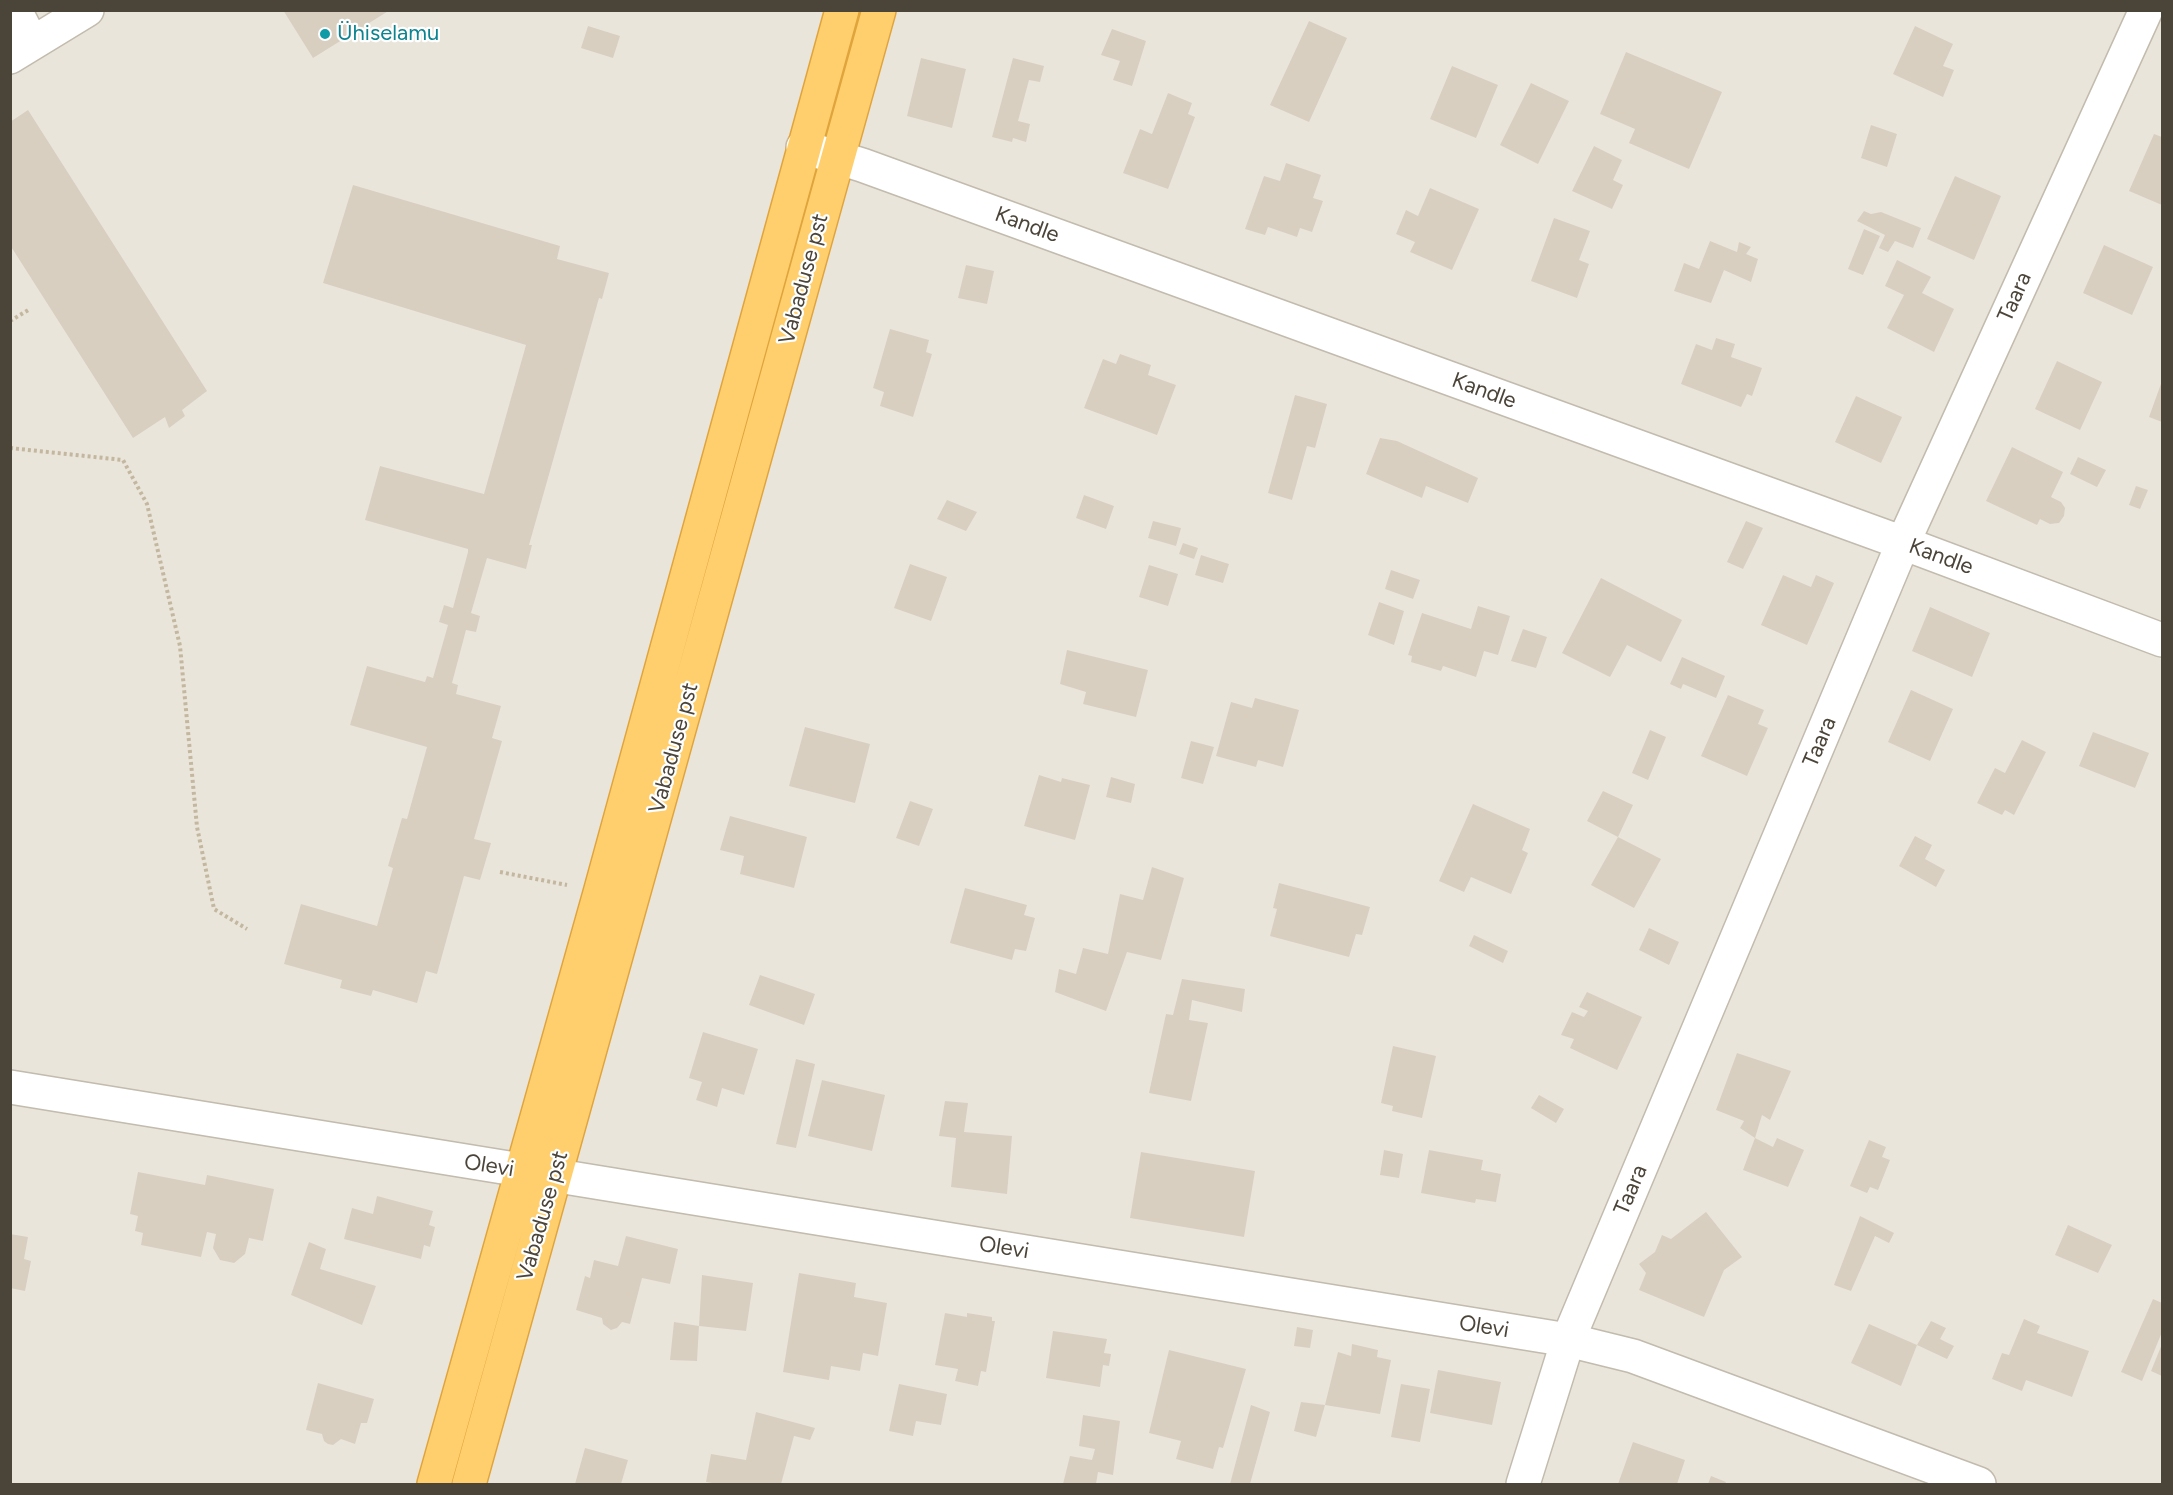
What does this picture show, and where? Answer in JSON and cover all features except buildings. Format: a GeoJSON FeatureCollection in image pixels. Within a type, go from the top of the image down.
{"type":"FeatureCollection","features":[{"type":"Feature","properties":{"kind":"highway","name":"Vabaduse pst"},"geometry":{"type":"LineString","coordinates":[[434,1485],[603,881],[842,10]]}},
{"type":"Feature","properties":{"kind":"highway","name":"Vabaduse pst"},"geometry":{"type":"LineString","coordinates":[[469,1485],[879,10]]}},
{"type":"Feature","properties":{"kind":"street"},"geometry":{"type":"LineString","coordinates":[[15,10],[17,49],[87,10]]}},
{"type":"Feature","properties":{"kind":"street","name":"Taara"},"geometry":{"type":"LineString","coordinates":[[1523,1485],[1568,1340],[1904,543],[2146,10]]}},
{"type":"Feature","properties":{"kind":"street","name":"Kandle"},"geometry":{"type":"LineString","coordinates":[[803,147],[838,157],[1904,543],[2163,640]]}},
{"type":"Feature","properties":{"kind":"street","name":"Olevi"},"geometry":{"type":"LineString","coordinates":[[10,1087],[1568,1340],[1633,1356],[1979,1485]]}},
{"type":"Feature","properties":{"kind":"path"},"geometry":{"type":"LineString","coordinates":[[10,321],[30,309]]}},
{"type":"Feature","properties":{"kind":"path"},"geometry":{"type":"LineString","coordinates":[[10,448],[123,460],[147,504],[180,646],[197,827],[214,909],[247,929]]}},
{"type":"Feature","properties":{"kind":"shaded area"},"geometry":{"type":"Polygon","coordinates":[[[11,11],[2162,11],[2162,1484],[11,1484],[11,11]]]}},
{"type":"Feature","properties":{"kind":"place","name":"Ühiselamu"},"geometry":{"type":"Point","coordinates":[325,34]}}]}
